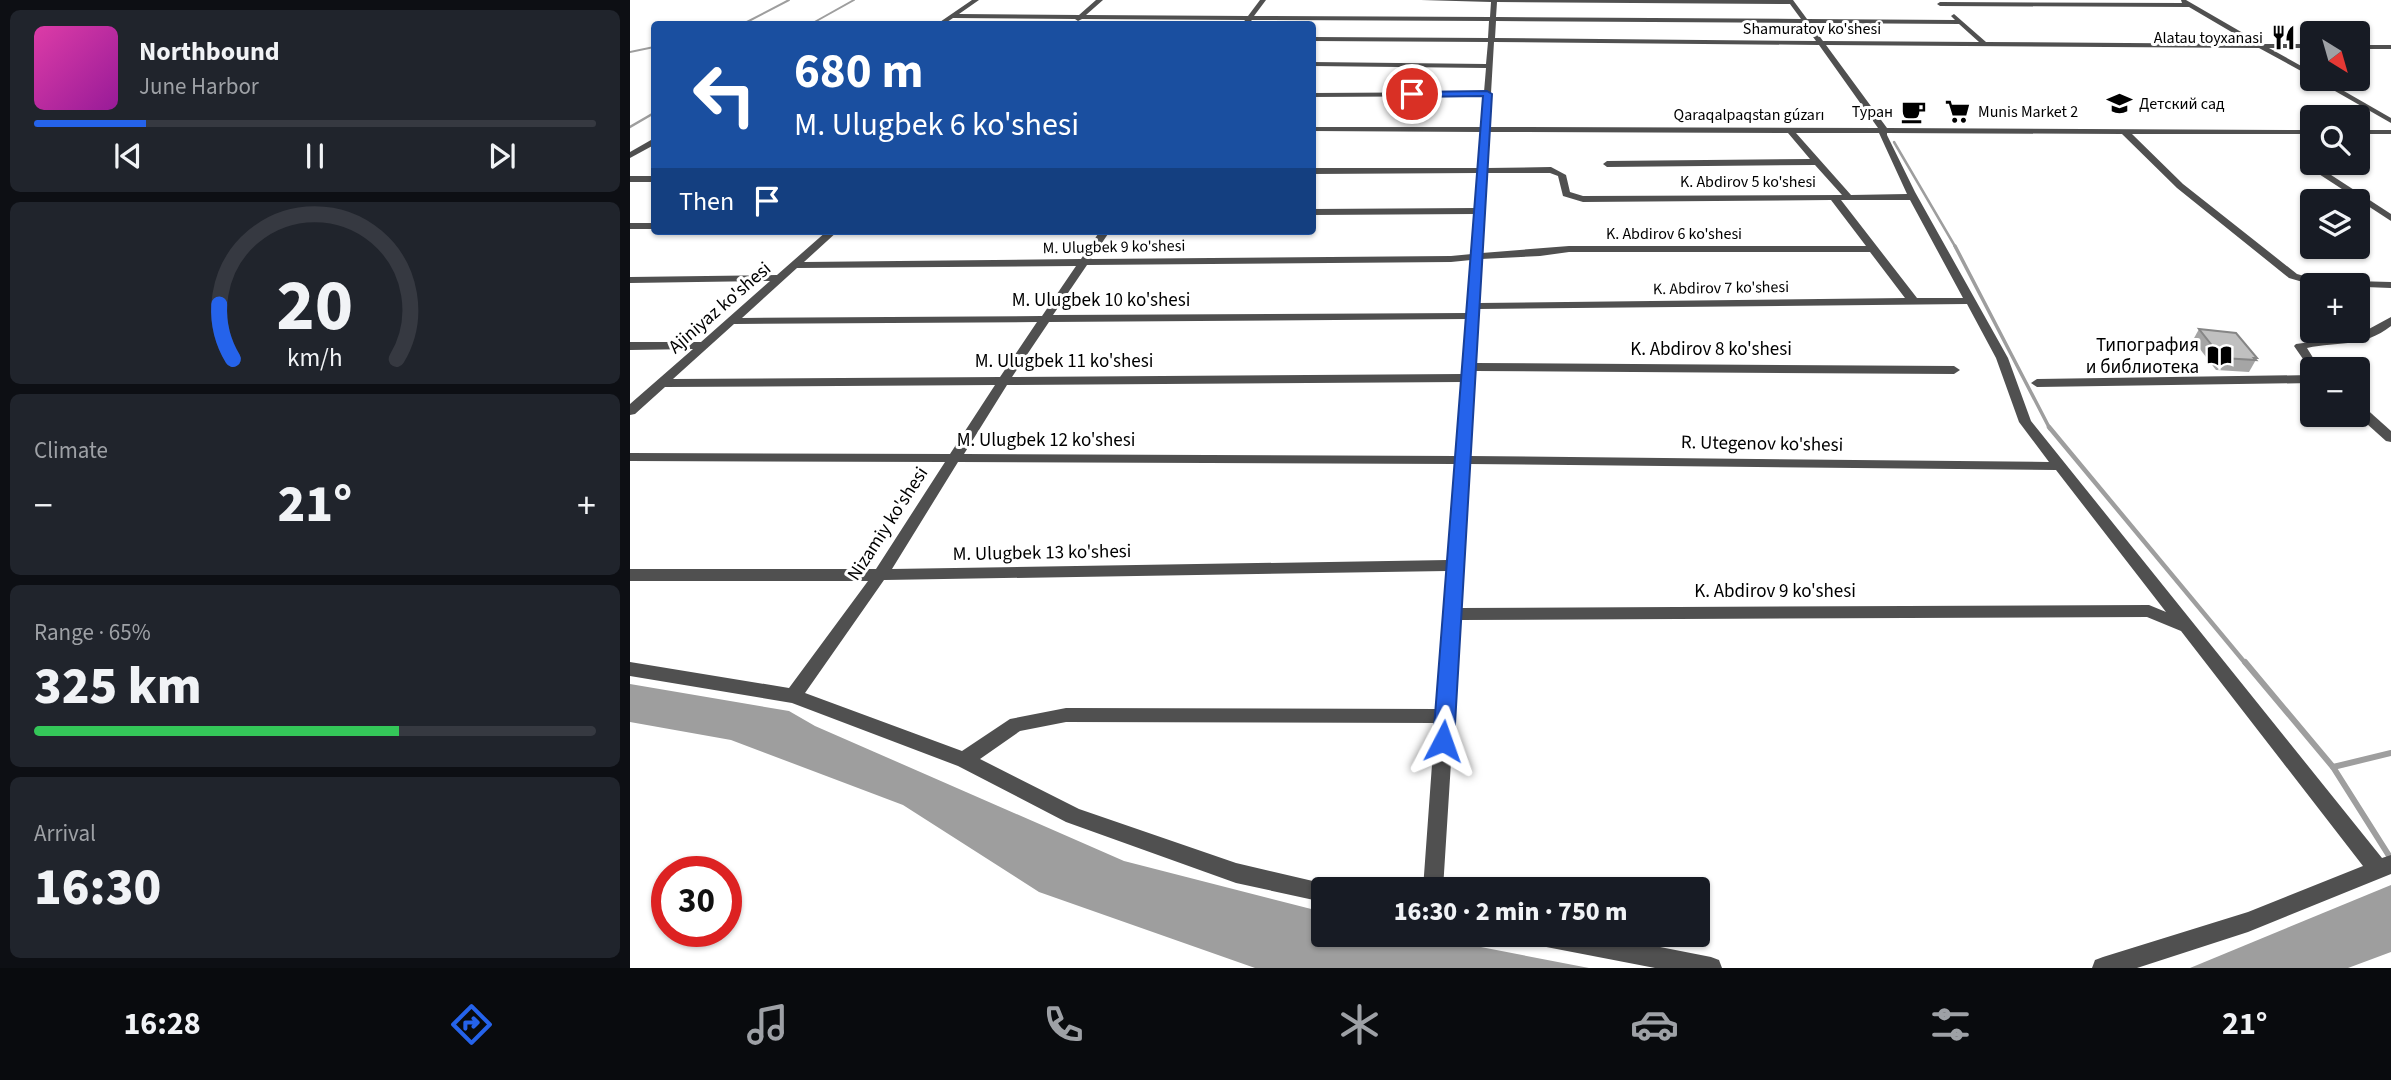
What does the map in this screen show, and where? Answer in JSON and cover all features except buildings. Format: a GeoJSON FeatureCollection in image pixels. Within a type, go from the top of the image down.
{"type":"FeatureCollection","features":[{"type":"Feature","properties":{"kind":"street"},"geometry":{"type":"LineString","coordinates":[[945,21],[976,0]]}},
{"type":"Feature","properties":{"kind":"street"},"geometry":{"type":"LineString","coordinates":[[1075,21],[1100,0]]}},
{"type":"Feature","properties":{"kind":"street"},"geometry":{"type":"LineString","coordinates":[[1248,21],[1264,0]]}},
{"type":"Feature","properties":{"kind":"street"},"geometry":{"type":"LineString","coordinates":[[1424,0],[1791,1],[1823,43],[1883,129],[1883,135],[1913,197],[2002,358],[2025,422],[2187,627],[2384,867],[2248,922],[2103,968]]}},
{"type":"Feature","properties":{"kind":"street"},"geometry":{"type":"LineString","coordinates":[[1434,877],[1493,0]]}},
{"type":"Feature","properties":{"kind":"street"},"geometry":{"type":"LineString","coordinates":[[2182,0],[2300,68]]}},
{"type":"Feature","properties":{"kind":"street"},"geometry":{"type":"LineString","coordinates":[[1680,1],[1697,42]]}},
{"type":"Feature","properties":{"kind":"street"},"geometry":{"type":"LineString","coordinates":[[1985,44],[1940,4],[1980,2],[2190,5]]}},
{"type":"Feature","properties":{"kind":"street"},"geometry":{"type":"LineString","coordinates":[[953,16],[1960,22]]}},
{"type":"Feature","properties":{"kind":"street"},"geometry":{"type":"LineString","coordinates":[[1017,21],[1023,16]]}},
{"type":"Feature","properties":{"kind":"street","name":"Shamuratov ko'shesi"},"geometry":{"type":"LineString","coordinates":[[1316,40],[2300,46]]}},
{"type":"Feature","properties":{"kind":"street"},"geometry":{"type":"LineString","coordinates":[[2370,47],[2391,47]]}},
{"type":"Feature","properties":{"kind":"street"},"geometry":{"type":"LineString","coordinates":[[1316,64],[1489,66]]}},
{"type":"Feature","properties":{"kind":"street"},"geometry":{"type":"LineString","coordinates":[[2339,91],[2391,121]]}},
{"type":"Feature","properties":{"kind":"street"},"geometry":{"type":"LineString","coordinates":[[1316,95],[1487,94]]}},
{"type":"Feature","properties":{"kind":"street","name":"Qaraqalpaqstan gúzarı"},"geometry":{"type":"LineString","coordinates":[[1316,129],[2300,132]]}},
{"type":"Feature","properties":{"kind":"street"},"geometry":{"type":"LineString","coordinates":[[1789,129],[1808,155],[1819,162],[1849,198]]}},
{"type":"Feature","properties":{"kind":"street"},"geometry":{"type":"LineString","coordinates":[[2124,131],[2180,186],[2300,280]]}},
{"type":"Feature","properties":{"kind":"street"},"geometry":{"type":"LineString","coordinates":[[2370,132],[2391,132]]}},
{"type":"Feature","properties":{"kind":"street"},"geometry":{"type":"LineString","coordinates":[[630,155],[651,144]]}},
{"type":"Feature","properties":{"kind":"street"},"geometry":{"type":"LineString","coordinates":[[1607,164],[1819,162]]}},
{"type":"Feature","properties":{"kind":"street"},"geometry":{"type":"LineString","coordinates":[[1316,171],[1482,170]]}},
{"type":"Feature","properties":{"kind":"street","name":"K. Abdirov 5 ko'shesi"},"geometry":{"type":"LineString","coordinates":[[1482,170],[1551,170],[1562,175],[1566,194],[1583,199],[1913,197]]}},
{"type":"Feature","properties":{"kind":"street"},"geometry":{"type":"LineString","coordinates":[[2327,175],[2391,218]]}},
{"type":"Feature","properties":{"kind":"street"},"geometry":{"type":"LineString","coordinates":[[630,179],[651,179]]}},
{"type":"Feature","properties":{"kind":"street"},"geometry":{"type":"LineString","coordinates":[[1834,198],[1913,302]]}},
{"type":"Feature","properties":{"kind":"street"},"geometry":{"type":"LineString","coordinates":[[1316,212],[1479,211]]}},
{"type":"Feature","properties":{"kind":"street"},"geometry":{"type":"LineString","coordinates":[[630,226],[651,226]]}},
{"type":"Feature","properties":{"kind":"street","name":"Ajiniyaz ko'shesi"},"geometry":{"type":"LineString","coordinates":[[630,411],[828,235]]}},
{"type":"Feature","properties":{"kind":"street","name":"Nizamiy ko'shesi"},"geometry":{"type":"LineString","coordinates":[[793,696],[880,576],[1004,380],[1102,235]]}},
{"type":"Feature","properties":{"kind":"street","name":"K. Abdirov 6 ko'shesi"},"geometry":{"type":"LineString","coordinates":[[1476,255],[1548,254],[1570,249],[1873,249]]}},
{"type":"Feature","properties":{"kind":"street","name":"M. Ulugbek 9 ko'shesi"},"geometry":{"type":"LineString","coordinates":[[794,265],[1451,259],[1476,255]]}},
{"type":"Feature","properties":{"kind":"street"},"geometry":{"type":"LineString","coordinates":[[630,280],[780,278]]}},
{"type":"Feature","properties":{"kind":"street"},"geometry":{"type":"LineString","coordinates":[[2370,285],[2391,285]]}},
{"type":"Feature","properties":{"kind":"street","name":"K. Abdirov 7 ko'shesi"},"geometry":{"type":"LineString","coordinates":[[1472,311],[1970,301]]}},
{"type":"Feature","properties":{"kind":"street","name":"M. Ulugbek 10 ko'shesi"},"geometry":{"type":"LineString","coordinates":[[732,321],[1472,311]]}},
{"type":"Feature","properties":{"kind":"street"},"geometry":{"type":"LineString","coordinates":[[2370,336],[2391,320]]}},
{"type":"Feature","properties":{"kind":"street"},"geometry":{"type":"LineString","coordinates":[[2307,357],[2300,346],[2311,343]]}},
{"type":"Feature","properties":{"kind":"street"},"geometry":{"type":"LineString","coordinates":[[630,346],[704,345]]}},
{"type":"Feature","properties":{"kind":"street","name":"K. Abdirov 8 ko'shesi"},"geometry":{"type":"LineString","coordinates":[[1468,372],[1954,370]]}},
{"type":"Feature","properties":{"kind":"street","name":"M. Ulugbek 11 ko'shesi"},"geometry":{"type":"LineString","coordinates":[[661,383],[1468,372]]}},
{"type":"Feature","properties":{"kind":"street"},"geometry":{"type":"LineString","coordinates":[[2037,383],[2300,379]]}},
{"type":"Feature","properties":{"kind":"street"},"geometry":{"type":"LineString","coordinates":[[2370,419],[2391,438]]}},
{"type":"Feature","properties":{"kind":"street","name":"M. Ulugbek 12 ko'shesi"},"geometry":{"type":"LineString","coordinates":[[630,457],[1462,460]]}},
{"type":"Feature","properties":{"kind":"street","name":"R. Utegenov ko'shesi"},"geometry":{"type":"LineString","coordinates":[[1462,460],[2061,466]]}},
{"type":"Feature","properties":{"kind":"street","name":"M. Ulugbek 13 ko'shesi"},"geometry":{"type":"LineString","coordinates":[[630,575],[880,576],[1455,565]]}},
{"type":"Feature","properties":{"kind":"street","name":"K. Abdirov 9 ko'shesi"},"geometry":{"type":"LineString","coordinates":[[1451,614],[2099,610],[2149,611],[2187,627]]}},
{"type":"Feature","properties":{"kind":"street"},"geometry":{"type":"LineString","coordinates":[[630,669],[793,696],[965,760],[1073,817],[1236,873],[1311,889]]}},
{"type":"Feature","properties":{"kind":"street"},"geometry":{"type":"LineString","coordinates":[[965,760],[1016,724],[1066,715],[1445,716]]}},
{"type":"Feature","properties":{"kind":"street"},"geometry":{"type":"LineString","coordinates":[[1603,947],[1711,968]]}},
{"type":"Feature","properties":{"kind":"shaded area"},"geometry":{"type":"Polygon","coordinates":[[[630,684],[789,711],[815,726],[1124,861],[1311,909],[1311,947],[1481,947],[1589,968],[1255,968],[1039,892],[903,805],[731,740],[630,722],[630,684]]]}},
{"type":"Feature","properties":{"kind":"shaded area"},"geometry":{"type":"Polygon","coordinates":[[[2391,885],[2391,952],[2348,968],[2190,968],[2391,885]]]}},
{"type":"Feature","properties":{"kind":"waterway"},"geometry":{"type":"LineString","coordinates":[[749,21],[789,0]]}},
{"type":"Feature","properties":{"kind":"waterway"},"geometry":{"type":"LineString","coordinates":[[816,21],[854,0]]}},
{"type":"Feature","properties":{"kind":"waterway"},"geometry":{"type":"LineString","coordinates":[[630,52],[651,48]]}},
{"type":"Feature","properties":{"kind":"waterway"},"geometry":{"type":"LineString","coordinates":[[630,127],[651,115]]}},
{"type":"Feature","properties":{"kind":"waterway"},"geometry":{"type":"LineString","coordinates":[[1894,142],[1956,248]]}},
{"type":"Feature","properties":{"kind":"waterway"},"geometry":{"type":"LineString","coordinates":[[1955,246],[2050,429]]}},
{"type":"Feature","properties":{"kind":"waterway"},"geometry":{"type":"LineString","coordinates":[[2049,427],[2246,664]]}},
{"type":"Feature","properties":{"kind":"waterway"},"geometry":{"type":"LineString","coordinates":[[2245,662],[2333,767]]}},
{"type":"Feature","properties":{"kind":"waterway"},"geometry":{"type":"LineString","coordinates":[[2333,767],[2391,753]]}},
{"type":"Feature","properties":{"kind":"waterway"},"geometry":{"type":"LineString","coordinates":[[2333,767],[2391,859]]}},
{"type":"Feature","properties":{"kind":"place","name":"Alatau toyxanasi"},"geometry":{"type":"Point","coordinates":[2283,38]}},
{"type":"Feature","properties":{"kind":"place","name":"Детский сад"},"geometry":{"type":"Point","coordinates":[2119,104]}},
{"type":"Feature","properties":{"kind":"place","name":"Туран"},"geometry":{"type":"Point","coordinates":[1913,112]}},
{"type":"Feature","properties":{"kind":"place","name":"Munis Market 2"},"geometry":{"type":"Point","coordinates":[1958,112]}},
{"type":"Feature","properties":{"kind":"place","name":"Типография и библиотека"},"geometry":{"type":"Point","coordinates":[2219,356]}},
{"type":"Feature","properties":{"kind":"route"},"geometry":{"type":"LineString","coordinates":[[1412,94],[1487,94],[1443,741]]}}]}
